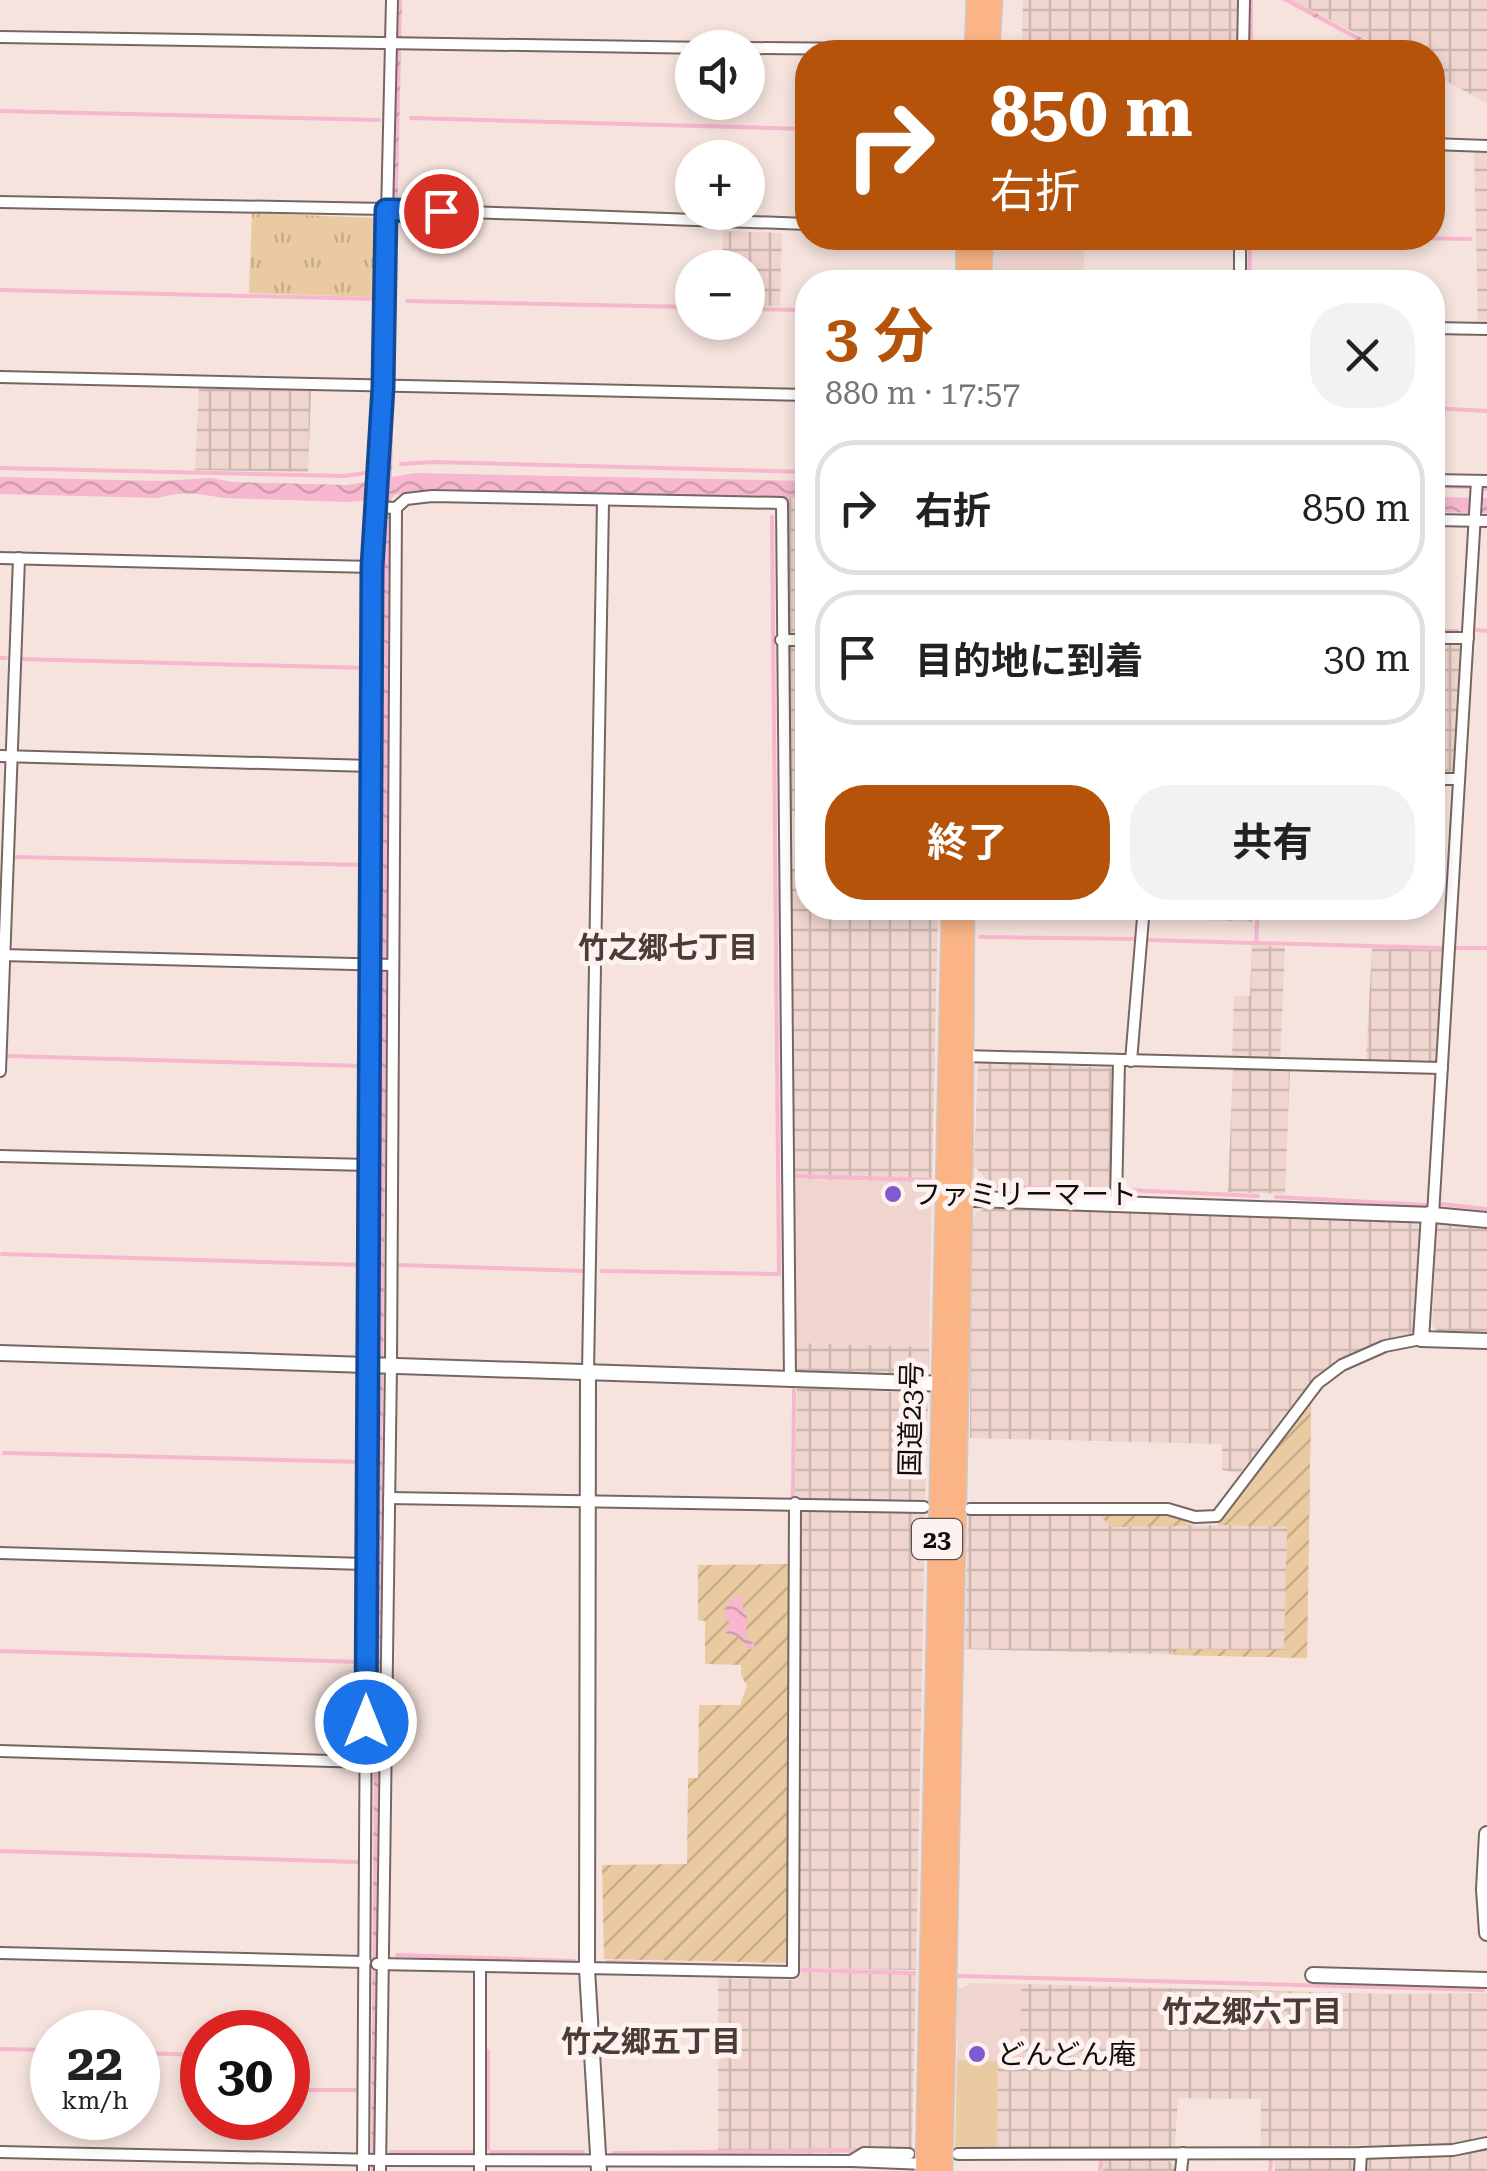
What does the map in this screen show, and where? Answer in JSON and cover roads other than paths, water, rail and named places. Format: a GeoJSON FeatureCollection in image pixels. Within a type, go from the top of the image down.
{"type":"FeatureCollection","features":[{"type":"Feature","properties":{"kind":"highway"},"geometry":{"type":"LineString","coordinates":[[968,0],[979,40]]}},
{"type":"Feature","properties":{"kind":"highway"},"geometry":{"type":"LineString","coordinates":[[976,0],[981,40]]}},
{"type":"Feature","properties":{"kind":"highway"},"geometry":{"type":"LineString","coordinates":[[985,40],[995,0]]}},
{"type":"Feature","properties":{"kind":"highway","name":"国道23号"},"geometry":{"type":"LineString","coordinates":[[925,2165],[959,1384],[951,920]]}},
{"type":"Feature","properties":{"kind":"highway","name":"国道23号"},"geometry":{"type":"LineString","coordinates":[[925,2165],[939,1384],[963,1056],[965,920]]}},
{"type":"Feature","properties":{"kind":"street"},"geometry":{"type":"LineString","coordinates":[[363,2165],[372,567],[389,387],[397,44],[392,0]]}},
{"type":"Feature","properties":{"kind":"street"},"geometry":{"type":"LineString","coordinates":[[1243,40],[1244,0]]}},
{"type":"Feature","properties":{"kind":"street"},"geometry":{"type":"LineString","coordinates":[[0,37],[675,48]]}},
{"type":"Feature","properties":{"kind":"street"},"geometry":{"type":"LineString","coordinates":[[765,48],[795,49]]}},
{"type":"Feature","properties":{"kind":"street"},"geometry":{"type":"LineString","coordinates":[[1445,144],[1487,146]]}},
{"type":"Feature","properties":{"kind":"street"},"geometry":{"type":"LineString","coordinates":[[0,202],[795,224]]}},
{"type":"Feature","properties":{"kind":"street"},"geometry":{"type":"LineString","coordinates":[[1445,328],[1487,329]]}},
{"type":"Feature","properties":{"kind":"street"},"geometry":{"type":"LineString","coordinates":[[0,377],[795,395]]}},
{"type":"Feature","properties":{"kind":"street"},"geometry":{"type":"LineString","coordinates":[[1422,1340],[1480,485],[1445,481]]}},
{"type":"Feature","properties":{"kind":"street"},"geometry":{"type":"LineString","coordinates":[[376,505],[395,508],[406,499],[432,496],[782,504],[790,1380]]}},
{"type":"Feature","properties":{"kind":"street"},"geometry":{"type":"LineString","coordinates":[[598,2165],[587,1968],[588,1372],[603,501]]}},
{"type":"Feature","properties":{"kind":"street"},"geometry":{"type":"LineString","coordinates":[[380,2166],[391,1364],[395,508]]}},
{"type":"Feature","properties":{"kind":"street"},"geometry":{"type":"LineString","coordinates":[[1445,520],[1479,519]]}},
{"type":"Feature","properties":{"kind":"street"},"geometry":{"type":"LineString","coordinates":[[0,558],[372,567]]}},
{"type":"Feature","properties":{"kind":"street"},"geometry":{"type":"LineString","coordinates":[[0,1070],[5,756],[19,558]]}},
{"type":"Feature","properties":{"kind":"street"},"geometry":{"type":"LineString","coordinates":[[1445,638],[1468,638]]}},
{"type":"Feature","properties":{"kind":"street"},"geometry":{"type":"LineString","coordinates":[[781,640],[795,640]]}},
{"type":"Feature","properties":{"kind":"street"},"geometry":{"type":"LineString","coordinates":[[5,756],[372,766]]}},
{"type":"Feature","properties":{"kind":"street"},"geometry":{"type":"LineString","coordinates":[[1445,779],[1459,779]]}},
{"type":"Feature","properties":{"kind":"street"},"geometry":{"type":"LineString","coordinates":[[1116,1202],[1125,1061],[1143,920]]}},
{"type":"Feature","properties":{"kind":"street"},"geometry":{"type":"LineString","coordinates":[[2,955],[394,965]]}},
{"type":"Feature","properties":{"kind":"street"},"geometry":{"type":"LineString","coordinates":[[963,1056],[1442,1068]]}},
{"type":"Feature","properties":{"kind":"street"},"geometry":{"type":"LineString","coordinates":[[0,1156],[369,1165]]}},
{"type":"Feature","properties":{"kind":"street"},"geometry":{"type":"LineString","coordinates":[[954,1198],[1487,1220]]}},
{"type":"Feature","properties":{"kind":"street"},"geometry":{"type":"LineString","coordinates":[[970,1509],[1168,1509],[1196,1518],[1217,1516],[1318,1383],[1342,1365],[1371,1352],[1422,1340],[1487,1341]]}},
{"type":"Feature","properties":{"kind":"street"},"geometry":{"type":"LineString","coordinates":[[0,1353],[959,1384]]}},
{"type":"Feature","properties":{"kind":"street"},"geometry":{"type":"LineString","coordinates":[[389,1498],[924,1507]]}},
{"type":"Feature","properties":{"kind":"street"},"geometry":{"type":"LineString","coordinates":[[0,1952],[793,1972],[795,1504]]}},
{"type":"Feature","properties":{"kind":"street"},"geometry":{"type":"LineString","coordinates":[[0,1553],[366,1564]]}},
{"type":"Feature","properties":{"kind":"street"},"geometry":{"type":"LineString","coordinates":[[0,1751],[366,1762]]}},
{"type":"Feature","properties":{"kind":"street"},"geometry":{"type":"LineString","coordinates":[[1487,1834],[1487,1933]]}},
{"type":"Feature","properties":{"kind":"street"},"geometry":{"type":"LineString","coordinates":[[480,1967],[480,2166]]}},
{"type":"Feature","properties":{"kind":"street"},"geometry":{"type":"LineString","coordinates":[[1313,1975],[1487,1980]]}},
{"type":"Feature","properties":{"kind":"street"},"geometry":{"type":"LineString","coordinates":[[958,2154],[1361,2153],[1452,2150],[1487,2143]]}},
{"type":"Feature","properties":{"kind":"street"},"geometry":{"type":"LineString","coordinates":[[0,2152],[380,2166],[803,2166],[850,2161],[925,2165]]}},
{"type":"Feature","properties":{"kind":"street"},"geometry":{"type":"LineString","coordinates":[[1182,2152],[1182,2171]]}},
{"type":"Feature","properties":{"kind":"street"},"geometry":{"type":"LineString","coordinates":[[850,2161],[864,2153],[925,2165]]}},
{"type":"Feature","properties":{"kind":"street"},"geometry":{"type":"LineString","coordinates":[[1360,2171],[1361,2153]]}},
{"type":"Feature","properties":{"kind":"water"},"geometry":{"type":"Polygon","coordinates":[[[402,0],[392,477],[415,473],[795,481],[795,498],[435,489],[394,495],[391,500],[376,2171],[371,2171],[383,499],[348,502],[190,494],[158,498],[0,494],[0,477],[159,481],[211,478],[347,485],[384,479],[402,0]]]}},
{"type":"Feature","properties":{"kind":"water"},"geometry":{"type":"Polygon","coordinates":[[[1282,0],[1292,0],[1366,40],[1357,40],[1282,0]]]}},
{"type":"Feature","properties":{"kind":"water"},"geometry":{"type":"Polygon","coordinates":[[[1445,497],[1487,498],[1487,513],[1445,512],[1445,497]]]}},
{"type":"Feature","properties":{"kind":"water"},"geometry":{"type":"Polygon","coordinates":[[[740,1596],[745,1600],[741,1602],[748,1620],[745,1636],[755,1645],[754,1650],[737,1636],[725,1633],[730,1623],[724,1617],[726,1606],[740,1596]]]}},
{"type":"Feature","properties":{"kind":"waterway"},"geometry":{"type":"LineString","coordinates":[[1251,0],[1251,40]]}},
{"type":"Feature","properties":{"kind":"waterway"},"geometry":{"type":"LineString","coordinates":[[0,111],[379,120]]}},
{"type":"Feature","properties":{"kind":"waterway"},"geometry":{"type":"LineString","coordinates":[[411,118],[795,129]]}},
{"type":"Feature","properties":{"kind":"waterway"},"geometry":{"type":"LineString","coordinates":[[1445,239],[1470,239]]}},
{"type":"Feature","properties":{"kind":"waterway"},"geometry":{"type":"LineString","coordinates":[[1249,270],[1250,250]]}},
{"type":"Feature","properties":{"kind":"waterway"},"geometry":{"type":"LineString","coordinates":[[0,290],[374,299]]}},
{"type":"Feature","properties":{"kind":"waterway"},"geometry":{"type":"LineString","coordinates":[[407,301],[675,307]]}},
{"type":"Feature","properties":{"kind":"waterway"},"geometry":{"type":"LineString","coordinates":[[765,309],[795,310]]}},
{"type":"Feature","properties":{"kind":"waterway"},"geometry":{"type":"LineString","coordinates":[[1445,409],[1487,411]]}},
{"type":"Feature","properties":{"kind":"waterway"},"geometry":{"type":"LineString","coordinates":[[401,464],[795,472]]}},
{"type":"Feature","properties":{"kind":"waterway"},"geometry":{"type":"LineString","coordinates":[[0,468],[345,476],[371,472]]}},
{"type":"Feature","properties":{"kind":"waterway"},"geometry":{"type":"LineString","coordinates":[[1445,486],[1469,487]]}},
{"type":"Feature","properties":{"kind":"waterway"},"geometry":{"type":"LineString","coordinates":[[1482,489],[1487,489]]}},
{"type":"Feature","properties":{"kind":"waterway"},"geometry":{"type":"LineString","coordinates":[[602,1271],[779,1274],[772,517]]}},
{"type":"Feature","properties":{"kind":"waterway"},"geometry":{"type":"LineString","coordinates":[[1476,630],[1487,631]]}},
{"type":"Feature","properties":{"kind":"waterway"},"geometry":{"type":"LineString","coordinates":[[1445,631],[1457,631]]}},
{"type":"Feature","properties":{"kind":"waterway"},"geometry":{"type":"LineString","coordinates":[[0,658],[6,658]]}},
{"type":"Feature","properties":{"kind":"waterway"},"geometry":{"type":"LineString","coordinates":[[20,659],[366,668]]}},
{"type":"Feature","properties":{"kind":"waterway"},"geometry":{"type":"LineString","coordinates":[[16,857],[365,865]]}},
{"type":"Feature","properties":{"kind":"waterway"},"geometry":{"type":"LineString","coordinates":[[1256,943],[1257,920]]}},
{"type":"Feature","properties":{"kind":"waterway"},"geometry":{"type":"LineString","coordinates":[[980,937],[1136,939]]}},
{"type":"Feature","properties":{"kind":"waterway"},"geometry":{"type":"LineString","coordinates":[[1147,940],[1443,948]]}},
{"type":"Feature","properties":{"kind":"waterway"},"geometry":{"type":"LineString","coordinates":[[1456,948],[1487,948]]}},
{"type":"Feature","properties":{"kind":"waterway"},"geometry":{"type":"LineString","coordinates":[[9,1056],[365,1066]]}},
{"type":"Feature","properties":{"kind":"waterway"},"geometry":{"type":"LineString","coordinates":[[797,1176],[931,1180]]}},
{"type":"Feature","properties":{"kind":"waterway"},"geometry":{"type":"LineString","coordinates":[[985,1182],[991,1186],[1106,1191]]}},
{"type":"Feature","properties":{"kind":"waterway"},"geometry":{"type":"LineString","coordinates":[[1127,1190],[1258,1196]]}},
{"type":"Feature","properties":{"kind":"waterway"},"geometry":{"type":"LineString","coordinates":[[1276,1197],[1427,1205]]}},
{"type":"Feature","properties":{"kind":"waterway"},"geometry":{"type":"LineString","coordinates":[[1442,1204],[1487,1209]]}},
{"type":"Feature","properties":{"kind":"waterway"},"geometry":{"type":"LineString","coordinates":[[2,1254],[362,1265]]}},
{"type":"Feature","properties":{"kind":"waterway"},"geometry":{"type":"LineString","coordinates":[[399,1265],[583,1271]]}},
{"type":"Feature","properties":{"kind":"waterway"},"geometry":{"type":"LineString","coordinates":[[793,1498],[794,1390]]}},
{"type":"Feature","properties":{"kind":"waterway"},"geometry":{"type":"LineString","coordinates":[[4,1453],[363,1462]]}},
{"type":"Feature","properties":{"kind":"waterway"},"geometry":{"type":"LineString","coordinates":[[0,1651],[360,1662]]}},
{"type":"Feature","properties":{"kind":"waterway"},"geometry":{"type":"LineString","coordinates":[[0,1851],[358,1862]]}},
{"type":"Feature","properties":{"kind":"waterway"},"geometry":{"type":"LineString","coordinates":[[397,1955],[574,1961]]}},
{"type":"Feature","properties":{"kind":"waterway"},"geometry":{"type":"LineString","coordinates":[[608,1962],[770,1967]]}},
{"type":"Feature","properties":{"kind":"waterway"},"geometry":{"type":"LineString","coordinates":[[802,1970],[914,1973]]}},
{"type":"Feature","properties":{"kind":"waterway"},"geometry":{"type":"LineString","coordinates":[[959,1976],[1483,1990]]}},
{"type":"Feature","properties":{"kind":"waterway"},"geometry":{"type":"LineString","coordinates":[[0,2049],[30,2050]]}},
{"type":"Feature","properties":{"kind":"waterway"},"geometry":{"type":"LineString","coordinates":[[488,2051],[488,2149]]}},
{"type":"Feature","properties":{"kind":"waterway"},"geometry":{"type":"LineString","coordinates":[[160,2054],[180,2054]]}},
{"type":"Feature","properties":{"kind":"waterway"},"geometry":{"type":"LineString","coordinates":[[310,2090],[358,2090]]}},
{"type":"Feature","properties":{"kind":"waterway"},"geometry":{"type":"LineString","coordinates":[[614,2153],[856,2150]]}},
{"type":"Feature","properties":{"kind":"waterway"},"geometry":{"type":"LineString","coordinates":[[391,2152],[472,2152]]}},
{"type":"Feature","properties":{"kind":"waterway"},"geometry":{"type":"LineString","coordinates":[[491,2152],[583,2152]]}},
{"type":"Feature","properties":{"kind":"waterway"},"geometry":{"type":"LineString","coordinates":[[1270,2171],[1271,2159]]}},
{"type":"Feature","properties":{"kind":"waterway"},"geometry":{"type":"LineString","coordinates":[[1100,2171],[1101,2161]]}},
{"type":"Feature","properties":{"kind":"place","name":"ファミリーマート"},"geometry":{"type":"Point","coordinates":[893,1194]}},
{"type":"Feature","properties":{"kind":"place","name":"どんどん庵"},"geometry":{"type":"Point","coordinates":[977,2054]}},
{"type":"Feature","properties":{"kind":"district","name":"竹之郷七丁目"},"geometry":{"type":"Point","coordinates":[668,947]}},
{"type":"Feature","properties":{"kind":"district","name":"竹之郷六丁目"},"geometry":{"type":"Point","coordinates":[1252,2011]}},
{"type":"Feature","properties":{"kind":"district","name":"竹之郷五丁目"},"geometry":{"type":"Point","coordinates":[651,2041]}}]}
